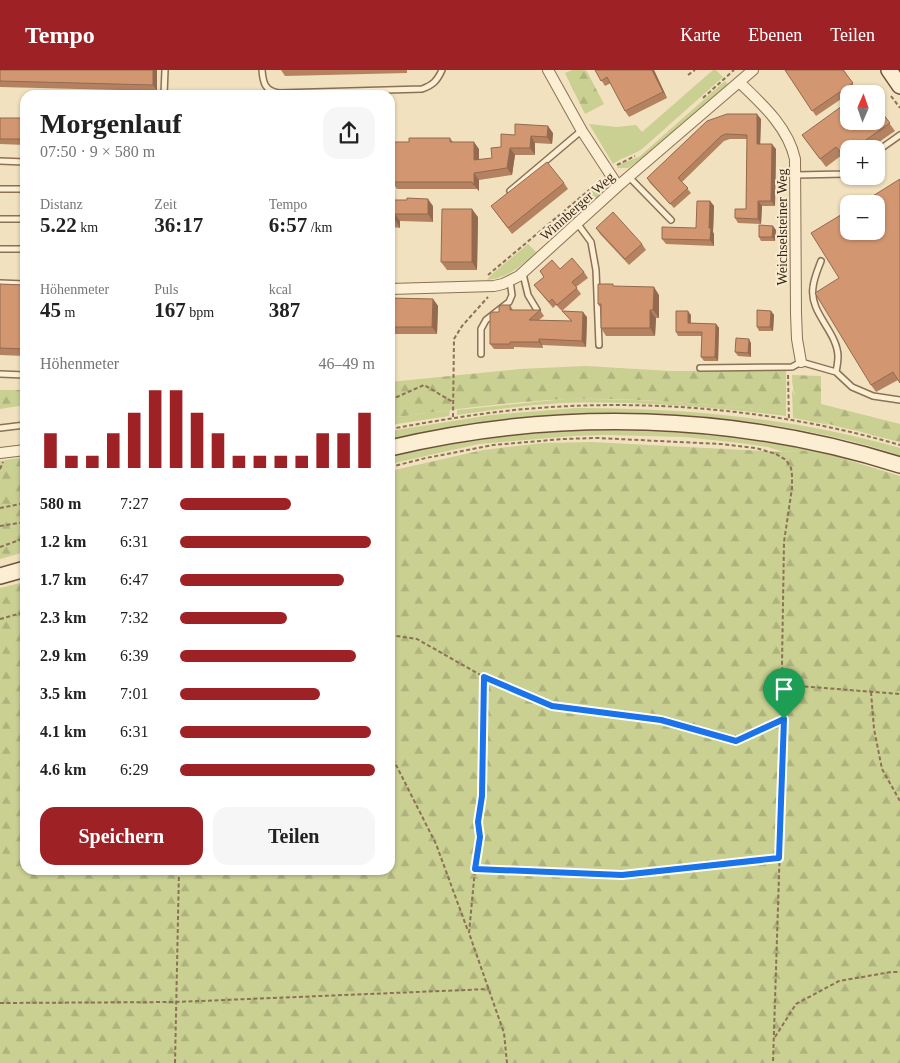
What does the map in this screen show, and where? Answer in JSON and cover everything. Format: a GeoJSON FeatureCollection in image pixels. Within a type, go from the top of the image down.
{"type":"FeatureCollection","features":[{"type":"Feature","properties":{"kind":"main road"},"geometry":{"type":"LineString","coordinates":[[889,70],[900,86]]}},
{"type":"Feature","properties":{"kind":"main road"},"geometry":{"type":"LineString","coordinates":[[395,447],[438,437],[519,425],[627,421],[693,425],[780,435],[831,446],[900,465]]}},
{"type":"Feature","properties":{"kind":"main road"},"geometry":{"type":"LineString","coordinates":[[0,576],[20,570]]}},
{"type":"Feature","properties":{"kind":"street","name":"Winnberger Weg"},"geometry":{"type":"LineString","coordinates":[[395,289],[498,286],[510,281],[522,273],[618,186],[753,70]]}},
{"type":"Feature","properties":{"kind":"street"},"geometry":{"type":"LineString","coordinates":[[550,71],[582,131],[618,186]]}},
{"type":"Feature","properties":{"kind":"street","name":"Weichselsteiner Weg"},"geometry":{"type":"LineString","coordinates":[[739,82],[770,114],[789,140],[795,159],[796,313],[801,362]]}},
{"type":"Feature","properties":{"kind":"street"},"geometry":{"type":"LineString","coordinates":[[0,453],[20,451]]}},
{"type":"Feature","properties":{"kind":"lane"},"geometry":{"type":"LineString","coordinates":[[164,90],[165,70]]}},
{"type":"Feature","properties":{"kind":"lane"},"geometry":{"type":"LineString","coordinates":[[262,70],[263,81],[269,90]]}},
{"type":"Feature","properties":{"kind":"lane"},"geometry":{"type":"LineString","coordinates":[[386,90],[422,89],[433,85],[442,70]]}},
{"type":"Feature","properties":{"kind":"lane"},"geometry":{"type":"LineString","coordinates":[[510,191],[582,131]]}},
{"type":"Feature","properties":{"kind":"lane"},"geometry":{"type":"LineString","coordinates":[[885,146],[900,135]]}},
{"type":"Feature","properties":{"kind":"lane"},"geometry":{"type":"LineString","coordinates":[[0,162],[20,162]]}},
{"type":"Feature","properties":{"kind":"lane"},"geometry":{"type":"LineString","coordinates":[[796,175],[840,174]]}},
{"type":"Feature","properties":{"kind":"lane"},"geometry":{"type":"LineString","coordinates":[[629,177],[671,220]]}},
{"type":"Feature","properties":{"kind":"lane"},"geometry":{"type":"LineString","coordinates":[[0,189],[20,189]]}},
{"type":"Feature","properties":{"kind":"lane"},"geometry":{"type":"LineString","coordinates":[[0,218],[20,219]]}},
{"type":"Feature","properties":{"kind":"lane"},"geometry":{"type":"LineString","coordinates":[[577,223],[591,242],[596,270],[599,345]]}},
{"type":"Feature","properties":{"kind":"lane"},"geometry":{"type":"LineString","coordinates":[[0,249],[20,249]]}},
{"type":"Feature","properties":{"kind":"lane"},"geometry":{"type":"LineString","coordinates":[[821,260],[813,288],[814,299],[818,312],[833,338],[838,355],[836,372]]}},
{"type":"Feature","properties":{"kind":"lane"},"geometry":{"type":"LineString","coordinates":[[522,273],[528,295],[537,310]]}},
{"type":"Feature","properties":{"kind":"lane"},"geometry":{"type":"LineString","coordinates":[[481,354],[481,328],[486,320],[509,302],[512,295],[510,281]]}},
{"type":"Feature","properties":{"kind":"lane"},"geometry":{"type":"LineString","coordinates":[[0,283],[20,284]]}},
{"type":"Feature","properties":{"kind":"lane"},"geometry":{"type":"LineString","coordinates":[[700,368],[795,367],[801,362],[836,372],[852,387],[873,396],[900,400]]}},
{"type":"Feature","properties":{"kind":"lane"},"geometry":{"type":"LineString","coordinates":[[0,374],[20,375]]}},
{"type":"Feature","properties":{"kind":"lane"},"geometry":{"type":"LineString","coordinates":[[0,428],[20,425]]}},
{"type":"Feature","properties":{"kind":"path"},"geometry":{"type":"LineString","coordinates":[[688,75],[694,70]]}},
{"type":"Feature","properties":{"kind":"path"},"geometry":{"type":"LineString","coordinates":[[453,418],[454,338],[462,326],[498,286]]}},
{"type":"Feature","properties":{"kind":"path"},"geometry":{"type":"LineString","coordinates":[[788,367],[789,420]]}},
{"type":"Feature","properties":{"kind":"path"},"geometry":{"type":"LineString","coordinates":[[395,398],[424,386],[453,402]]}},
{"type":"Feature","properties":{"kind":"path"},"geometry":{"type":"LineString","coordinates":[[395,466],[487,446],[597,438],[721,444],[756,448],[776,454],[786,460],[791,468],[792,488],[784,542],[782,665],[784,719],[773,1063]]}},
{"type":"Feature","properties":{"kind":"path"},"geometry":{"type":"LineString","coordinates":[[0,508],[20,504]]}},
{"type":"Feature","properties":{"kind":"path"},"geometry":{"type":"LineString","coordinates":[[0,526],[20,523]]}},
{"type":"Feature","properties":{"kind":"path"},"geometry":{"type":"LineString","coordinates":[[0,547],[20,540]]}},
{"type":"Feature","properties":{"kind":"path"},"geometry":{"type":"LineString","coordinates":[[0,619],[20,613]]}},
{"type":"Feature","properties":{"kind":"path"},"geometry":{"type":"LineString","coordinates":[[395,636],[417,639],[484,677],[552,706],[661,720],[736,741],[784,719]]}},
{"type":"Feature","properties":{"kind":"path"},"geometry":{"type":"LineString","coordinates":[[469,933],[480,837],[478,822],[482,796],[484,677]]}},
{"type":"Feature","properties":{"kind":"path"},"geometry":{"type":"LineString","coordinates":[[784,685],[900,694]]}},
{"type":"Feature","properties":{"kind":"path"},"geometry":{"type":"LineString","coordinates":[[871,692],[874,729],[882,769],[900,801]]}},
{"type":"Feature","properties":{"kind":"path"},"geometry":{"type":"LineString","coordinates":[[395,763],[436,844],[504,1033],[508,1063]]}},
{"type":"Feature","properties":{"kind":"path"},"geometry":{"type":"LineString","coordinates":[[475,869],[622,875],[779,858]]}},
{"type":"Feature","properties":{"kind":"path"},"geometry":{"type":"LineString","coordinates":[[175,1063],[179,875]]}},
{"type":"Feature","properties":{"kind":"path"},"geometry":{"type":"LineString","coordinates":[[774,1039],[796,1004],[839,981],[900,972]]}},
{"type":"Feature","properties":{"kind":"path"},"geometry":{"type":"LineString","coordinates":[[0,1003],[176,1002],[489,989]]}},
{"type":"Feature","properties":{"kind":"green space"},"geometry":{"type":"Polygon","coordinates":[[[572,70],[586,70],[604,104],[585,114],[565,73],[572,70]]]}},
{"type":"Feature","properties":{"kind":"green space"},"geometry":{"type":"Polygon","coordinates":[[[713,70],[716,70],[723,77],[642,149],[613,164],[589,124],[616,127],[636,125],[642,132],[713,70]]]}},
{"type":"Feature","properties":{"kind":"green space"},"geometry":{"type":"Polygon","coordinates":[[[725,81],[728,84],[642,158],[628,168],[617,168],[620,164],[639,157],[725,81]]]}},
{"type":"Feature","properties":{"kind":"green space"},"geometry":{"type":"Polygon","coordinates":[[[601,183],[603,188],[599,196],[578,213],[572,206],[601,183]]]}},
{"type":"Feature","properties":{"kind":"green space"},"geometry":{"type":"Polygon","coordinates":[[[528,244],[536,252],[525,262],[508,274],[487,280],[491,275],[528,244]]]}},
{"type":"Feature","properties":{"kind":"green space"},"geometry":{"type":"Polygon","coordinates":[[[586,366],[670,371],[786,371],[786,412],[649,400],[567,399],[500,404],[395,417],[395,382],[520,369],[586,366]]]}},
{"type":"Feature","properties":{"kind":"green space"},"geometry":{"type":"Polygon","coordinates":[[[792,375],[821,376],[821,404],[900,424],[900,442],[822,422],[812,416],[804,410],[798,401],[793,389],[792,375]]]}},
{"type":"Feature","properties":{"kind":"green space"},"geometry":{"type":"Polygon","coordinates":[[[0,390],[20,390],[20,406],[0,409],[0,390]]]}},
{"type":"Feature","properties":{"kind":"green space"},"geometry":{"type":"Polygon","coordinates":[[[792,390],[807,411],[817,419],[830,425],[793,418],[792,390]]]}},
{"type":"Feature","properties":{"kind":"green space"},"geometry":{"type":"Polygon","coordinates":[[[565,399],[620,399],[703,404],[786,412],[786,416],[675,405],[619,403],[536,405],[457,415],[457,410],[565,399]]]}},
{"type":"Feature","properties":{"kind":"green space"},"geometry":{"type":"Polygon","coordinates":[[[577,408],[618,408],[740,417],[820,429],[860,438],[900,448],[900,455],[838,438],[775,425],[711,417],[646,414],[582,414],[517,419],[395,439],[395,430],[491,415],[577,408]]]}},
{"type":"Feature","properties":{"kind":"green space"},"geometry":{"type":"Polygon","coordinates":[[[450,410],[449,416],[395,424],[395,417],[450,410]]]}},
{"type":"Feature","properties":{"kind":"green space"},"geometry":{"type":"Polygon","coordinates":[[[585,430],[712,434],[815,450],[783,452],[768,447],[685,437],[572,436],[479,444],[395,463],[395,455],[438,446],[585,430]]]}},
{"type":"Feature","properties":{"kind":"green space"},"geometry":{"type":"Polygon","coordinates":[[[592,442],[783,452],[815,450],[900,476],[900,1063],[0,1063],[0,588],[20,583],[20,875],[395,875],[395,470],[483,450],[543,443],[592,442]]]}},
{"type":"Feature","properties":{"kind":"green space"},"geometry":{"type":"Polygon","coordinates":[[[20,458],[20,553],[0,559],[0,461],[20,458]]]}},
{"type":"Feature","properties":{"kind":"building"},"geometry":{"type":"Polygon","coordinates":[[[0,70],[153,70],[153,85],[0,81],[0,70]]]}},
{"type":"Feature","properties":{"kind":"building"},"geometry":{"type":"Polygon","coordinates":[[[595,70],[652,70],[663,92],[625,111],[607,77],[601,81],[595,70]]]}},
{"type":"Feature","properties":{"kind":"building"},"geometry":{"type":"Polygon","coordinates":[[[785,70],[843,70],[853,83],[850,85],[840,85],[840,92],[812,111],[785,70]]]}},
{"type":"Feature","properties":{"kind":"building"},"geometry":{"type":"Polygon","coordinates":[[[840,108],[840,130],[880,130],[866,140],[840,140],[840,152],[836,147],[820,159],[802,135],[840,108]]]}},
{"type":"Feature","properties":{"kind":"building"},"geometry":{"type":"Polygon","coordinates":[[[727,114],[757,114],[757,144],[772,144],[771,201],[758,201],[758,219],[735,218],[735,209],[746,209],[747,135],[726,134],[721,136],[678,178],[688,188],[670,204],[647,178],[707,121],[727,114]]]}},
{"type":"Feature","properties":{"kind":"building"},"geometry":{"type":"Polygon","coordinates":[[[885,117],[890,123],[885,127],[885,117]]]}},
{"type":"Feature","properties":{"kind":"building"},"geometry":{"type":"Polygon","coordinates":[[[0,118],[20,118],[20,139],[0,139],[0,118]]]}},
{"type":"Feature","properties":{"kind":"building"},"geometry":{"type":"Polygon","coordinates":[[[515,124],[548,126],[547,137],[531,136],[530,148],[510,148],[507,168],[474,173],[474,185],[472,182],[395,182],[395,142],[409,142],[409,138],[450,138],[450,142],[474,142],[474,160],[492,158],[491,148],[501,147],[501,134],[515,135],[515,124]]]}},
{"type":"Feature","properties":{"kind":"building"},"geometry":{"type":"Polygon","coordinates":[[[547,162],[564,183],[508,228],[491,206],[547,162]]]}},
{"type":"Feature","properties":{"kind":"building"},"geometry":{"type":"Polygon","coordinates":[[[900,179],[900,383],[893,372],[871,385],[815,293],[839,278],[811,233],[840,215],[840,240],[885,240],[885,195],[874,195],[900,179]]]}},
{"type":"Feature","properties":{"kind":"building"},"geometry":{"type":"Polygon","coordinates":[[[407,198],[428,199],[428,214],[395,214],[395,200],[407,200],[407,198]]]}},
{"type":"Feature","properties":{"kind":"building"},"geometry":{"type":"Polygon","coordinates":[[[697,201],[710,201],[710,240],[662,239],[662,227],[696,228],[697,201]]]}},
{"type":"Feature","properties":{"kind":"building"},"geometry":{"type":"Polygon","coordinates":[[[442,209],[472,209],[472,262],[441,262],[442,209]]]}},
{"type":"Feature","properties":{"kind":"building"},"geometry":{"type":"Polygon","coordinates":[[[613,212],[642,244],[625,259],[596,228],[613,212]]]}},
{"type":"Feature","properties":{"kind":"building"},"geometry":{"type":"Polygon","coordinates":[[[759,225],[773,226],[772,237],[759,237],[759,225]]]}},
{"type":"Feature","properties":{"kind":"building"},"geometry":{"type":"Polygon","coordinates":[[[572,258],[584,272],[572,282],[577,288],[557,305],[552,299],[549,302],[534,285],[544,277],[540,271],[552,260],[560,269],[572,258]]]}},
{"type":"Feature","properties":{"kind":"building"},"geometry":{"type":"Polygon","coordinates":[[[0,284],[20,285],[20,349],[0,348],[0,284]]]}},
{"type":"Feature","properties":{"kind":"building"},"geometry":{"type":"Polygon","coordinates":[[[598,284],[654,287],[653,310],[650,310],[650,328],[601,328],[601,304],[598,304],[598,284]]]}},
{"type":"Feature","properties":{"kind":"building"},"geometry":{"type":"Polygon","coordinates":[[[395,298],[433,299],[432,327],[395,327],[395,298]]]}},
{"type":"Feature","properties":{"kind":"building"},"geometry":{"type":"Polygon","coordinates":[[[501,305],[510,305],[510,310],[540,310],[529,320],[572,321],[562,311],[583,312],[582,341],[539,339],[539,342],[490,344],[490,314],[499,312],[501,305]]]}},
{"type":"Feature","properties":{"kind":"building"},"geometry":{"type":"Polygon","coordinates":[[[757,310],[771,311],[770,327],[757,327],[757,310]]]}},
{"type":"Feature","properties":{"kind":"building"},"geometry":{"type":"Polygon","coordinates":[[[676,311],[688,311],[688,323],[716,324],[715,357],[701,357],[702,332],[676,332],[676,311]]]}},
{"type":"Feature","properties":{"kind":"building"},"geometry":{"type":"Polygon","coordinates":[[[736,338],[749,339],[748,353],[735,352],[736,338]]]}},
{"type":"Feature","properties":{"kind":"route"},"geometry":{"type":"LineString","coordinates":[[484,677],[552,706],[661,720],[736,741],[784,719],[779,858],[622,875],[475,869],[480,837],[478,822],[482,796],[484,677]]}}]}
